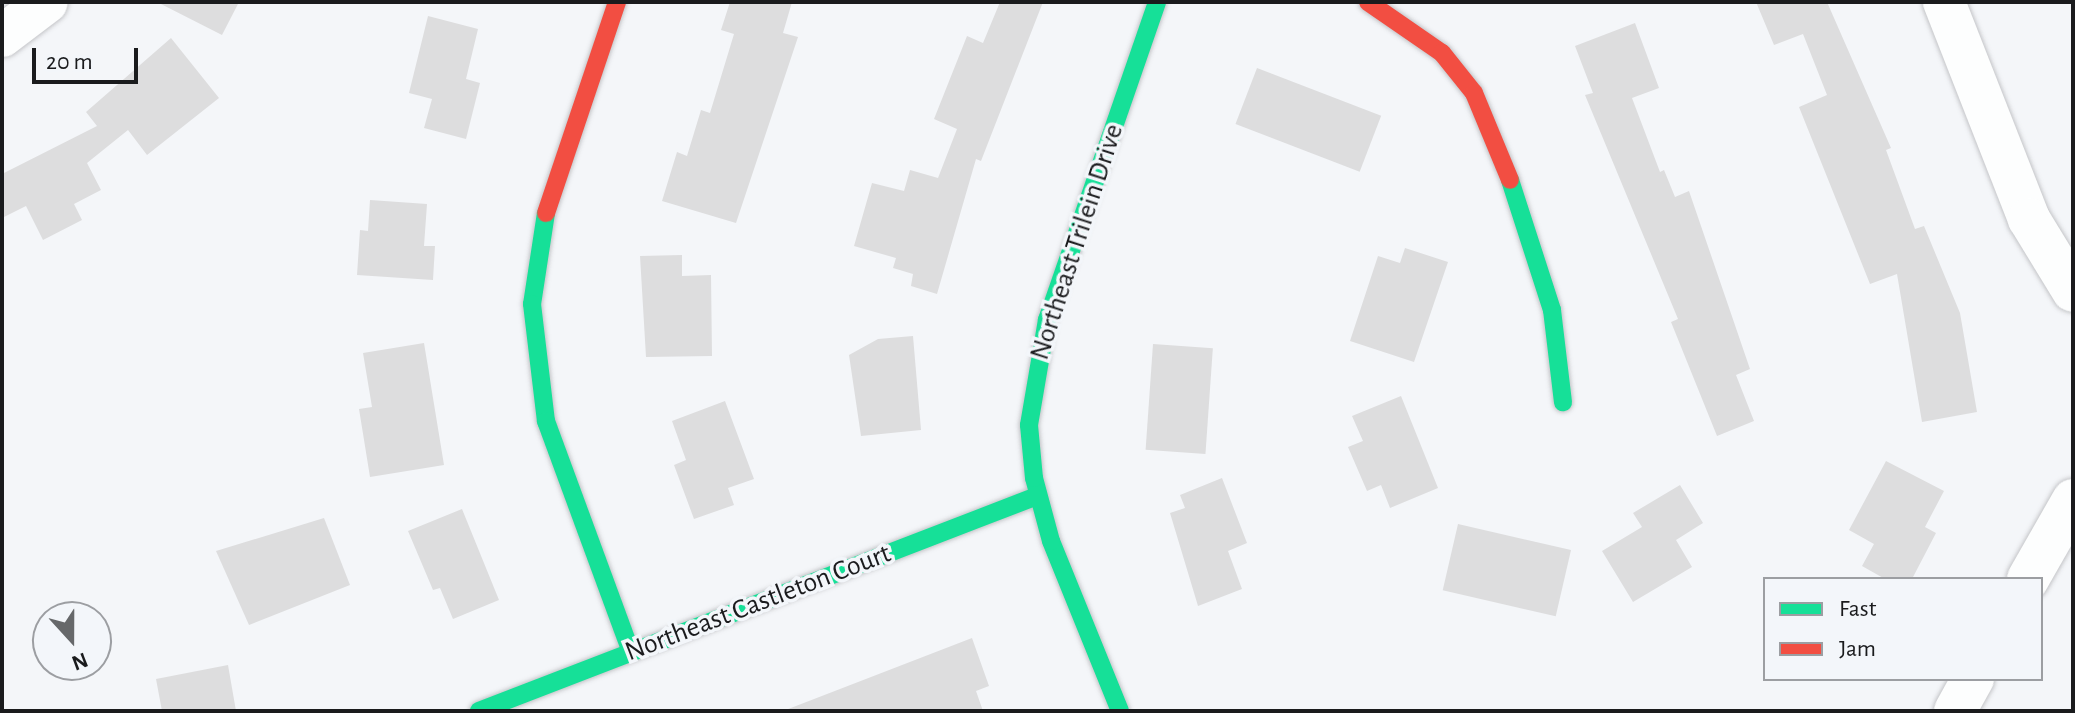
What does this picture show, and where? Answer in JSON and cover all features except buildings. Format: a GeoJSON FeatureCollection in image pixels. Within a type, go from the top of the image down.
{"type":"FeatureCollection","features":[{"type":"Feature","properties":{"kind":"street"},"geometry":{"type":"LineString","coordinates":[[2,36],[47,2]]}},
{"type":"Feature","properties":{"kind":"street"},"geometry":{"type":"LineString","coordinates":[[617,2],[554,186],[532,304],[546,421],[631,652]]}},
{"type":"Feature","properties":{"kind":"street","name":"Northeast Trilein Drive"},"geometry":{"type":"LineString","coordinates":[[1120,711],[1037,496],[1029,425],[1034,370],[1157,2]]}},
{"type":"Feature","properties":{"kind":"street"},"geometry":{"type":"LineString","coordinates":[[1368,2],[1442,53],[1474,93],[1496,136],[1552,310],[1563,402]]}},
{"type":"Feature","properties":{"kind":"street"},"geometry":{"type":"LineString","coordinates":[[1944,2],[2029,219],[2073,291]]}},
{"type":"Feature","properties":{"kind":"street","name":"Northeast Castleton Court"},"geometry":{"type":"LineString","coordinates":[[479,711],[1037,496]]}},
{"type":"Feature","properties":{"kind":"street"},"geometry":{"type":"LineString","coordinates":[[2029,577],[2073,500]]}},
{"type":"Feature","properties":{"kind":"street"},"geometry":{"type":"LineString","coordinates":[[1955,711],[1972,681]]}},
{"type":"Feature","properties":{"kind":"traffic: fast"},"geometry":{"type":"LineString","coordinates":[[1120,711],[1051,541],[1034,478],[1029,425],[1047,320],[1157,2]]}},
{"type":"Feature","properties":{"kind":"traffic: fast"},"geometry":{"type":"LineString","coordinates":[[1510,180],[1552,310],[1563,402]]}},
{"type":"Feature","properties":{"kind":"traffic: fast"},"geometry":{"type":"LineString","coordinates":[[546,213],[532,304],[546,421],[631,652]]}},
{"type":"Feature","properties":{"kind":"traffic: fast"},"geometry":{"type":"LineString","coordinates":[[479,711],[1037,496]]}},
{"type":"Feature","properties":{"kind":"traffic: jam"},"geometry":{"type":"LineString","coordinates":[[546,213],[617,2]]}},
{"type":"Feature","properties":{"kind":"traffic: jam"},"geometry":{"type":"LineString","coordinates":[[1368,2],[1442,53],[1474,93],[1510,180]]}}]}
